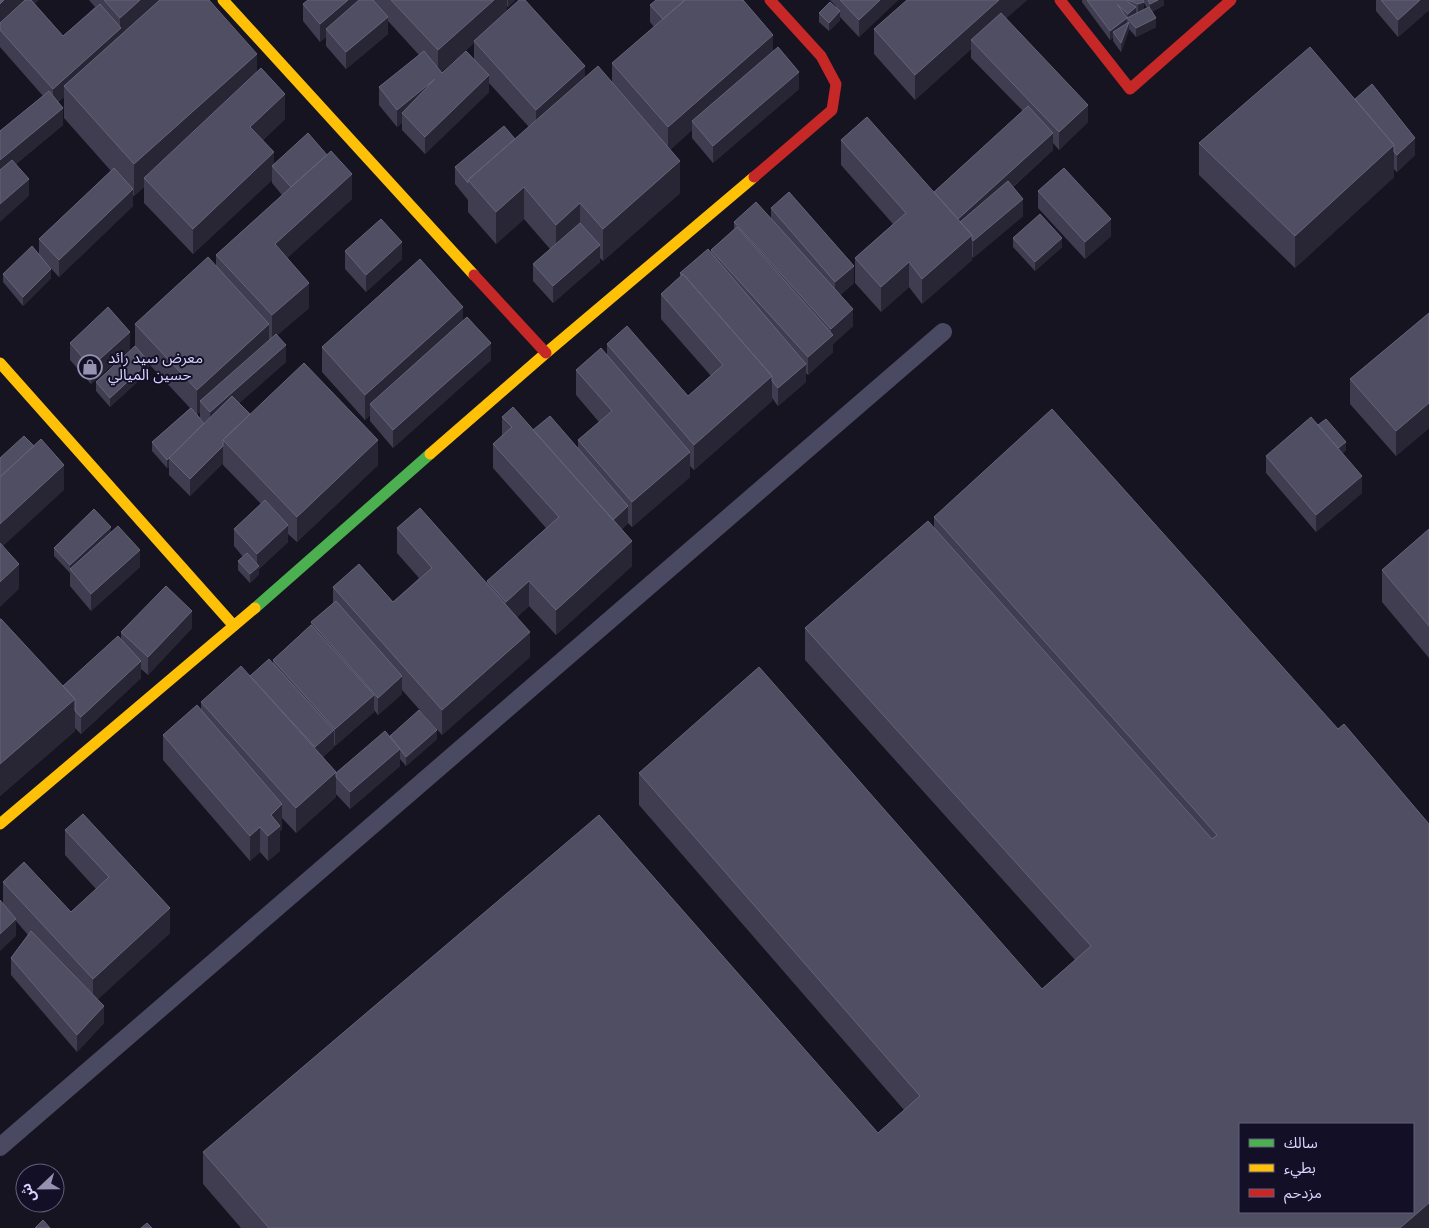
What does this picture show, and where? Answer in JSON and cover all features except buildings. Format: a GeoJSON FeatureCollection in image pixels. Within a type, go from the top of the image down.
{"type":"FeatureCollection","features":[{"type":"Feature","properties":{"kind":"street"},"geometry":{"type":"LineString","coordinates":[[224,0],[546,353]]}},
{"type":"Feature","properties":{"kind":"street"},"geometry":{"type":"LineString","coordinates":[[0,824],[234,626],[546,353],[832,110],[836,84],[821,56],[770,0]]}},
{"type":"Feature","properties":{"kind":"street"},"geometry":{"type":"LineString","coordinates":[[1060,0],[1130,89],[1232,0]]}},
{"type":"Feature","properties":{"kind":"street"},"geometry":{"type":"LineString","coordinates":[[0,363],[234,626]]}},
{"type":"Feature","properties":{"kind":"lane"},"geometry":{"type":"LineString","coordinates":[[0,1147],[943,332]]}},
{"type":"Feature","properties":{"kind":"traffic: fast"},"geometry":{"type":"LineString","coordinates":[[255,608],[430,454]]}},
{"type":"Feature","properties":{"kind":"traffic: slow"},"geometry":{"type":"LineString","coordinates":[[223,0],[474,275]]}},
{"type":"Feature","properties":{"kind":"traffic: slow"},"geometry":{"type":"LineString","coordinates":[[430,454],[754,177]]}},
{"type":"Feature","properties":{"kind":"traffic: slow"},"geometry":{"type":"LineString","coordinates":[[0,363],[234,626]]}},
{"type":"Feature","properties":{"kind":"traffic: slow"},"geometry":{"type":"LineString","coordinates":[[0,824],[255,608]]}},
{"type":"Feature","properties":{"kind":"traffic: jam"},"geometry":{"type":"LineString","coordinates":[[754,177],[832,110],[836,84],[821,56],[770,0]]}},
{"type":"Feature","properties":{"kind":"traffic: jam"},"geometry":{"type":"LineString","coordinates":[[1060,0],[1130,89],[1231,0]]}},
{"type":"Feature","properties":{"kind":"traffic: jam"},"geometry":{"type":"LineString","coordinates":[[474,275],[546,353]]}},
{"type":"Feature","properties":{"kind":"place","name":"معرض سيد رائد حسين الميالي"},"geometry":{"type":"Point","coordinates":[90,367]}}]}
